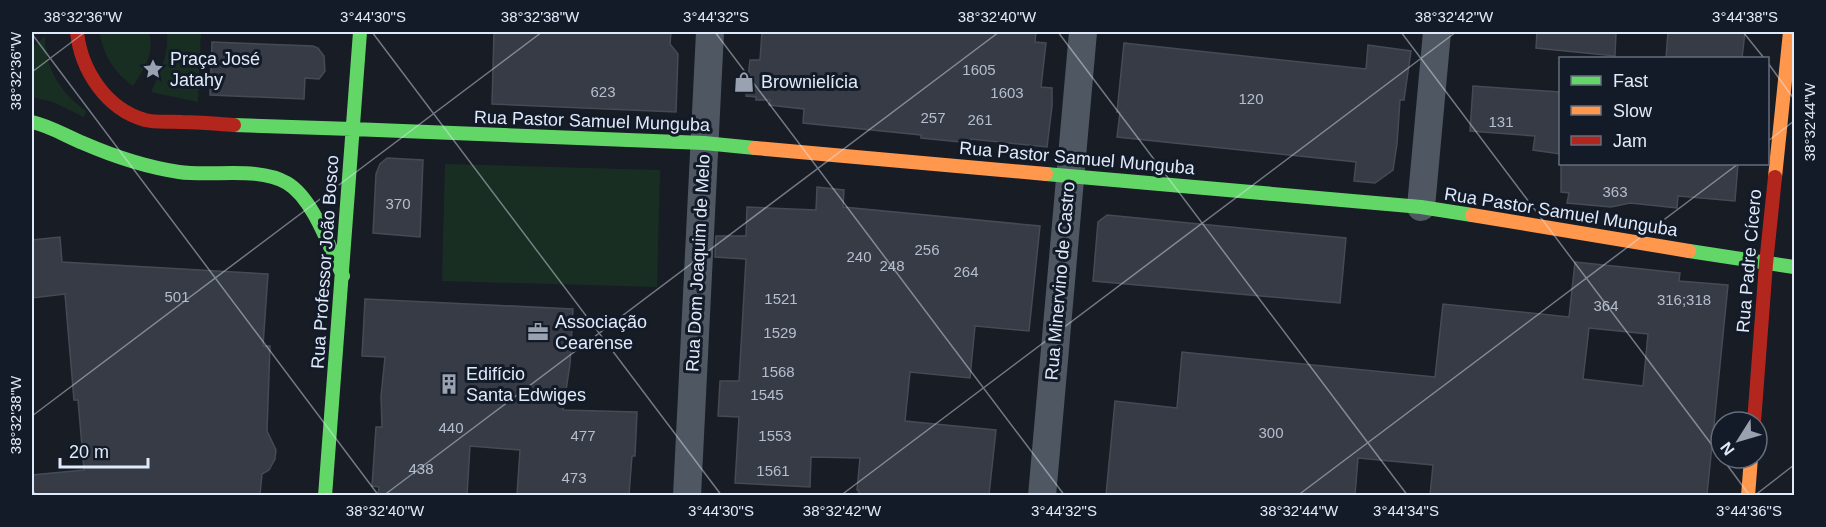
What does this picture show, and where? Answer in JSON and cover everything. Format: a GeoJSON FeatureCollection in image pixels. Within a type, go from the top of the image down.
{"type":"FeatureCollection","features":[{"type":"Feature","properties":{"kind":"street","name":"Rua Pastor Samuel Munguba"},"geometry":{"type":"LineString","coordinates":[[77,32],[86,67],[100,91],[114,104],[142,119],[704,143],[1070,174],[1421,207],[1794,267]]}},
{"type":"Feature","properties":{"kind":"street","name":"Rua Professor João Bosco"},"geometry":{"type":"LineString","coordinates":[[325,495],[360,32]]}},
{"type":"Feature","properties":{"kind":"street","name":"Rua Dom Joaquim de Melo"},"geometry":{"type":"LineString","coordinates":[[687,495],[710,32]]}},
{"type":"Feature","properties":{"kind":"street","name":"Rua Minervino de Castro"},"geometry":{"type":"LineString","coordinates":[[1042,495],[1083,32]]}},
{"type":"Feature","properties":{"kind":"street"},"geometry":{"type":"LineString","coordinates":[[1421,207],[1437,32]]}},
{"type":"Feature","properties":{"kind":"street","name":"Rua Padre Cícero"},"geometry":{"type":"LineString","coordinates":[[1755,410],[1790,32]]}},
{"type":"Feature","properties":{"kind":"street"},"geometry":{"type":"LineString","coordinates":[[32,122],[46,124],[76,140],[129,161],[178,172],[258,175],[288,183],[310,208],[343,276]]}},
{"type":"Feature","properties":{"kind":"street"},"geometry":{"type":"LineString","coordinates":[[1748,495],[1750,470]]}},
{"type":"Feature","properties":{"kind":"green space"},"geometry":{"type":"Polygon","coordinates":[[[99,32],[149,32],[151,46],[149,53],[133,86],[110,62],[99,32]]]}},
{"type":"Feature","properties":{"kind":"green space"},"geometry":{"type":"Polygon","coordinates":[[[167,32],[201,32],[198,102],[151,92],[164,63],[167,32]]]}},
{"type":"Feature","properties":{"kind":"green space"},"geometry":{"type":"Polygon","coordinates":[[[45,36],[47,58],[51,69],[62,88],[86,111],[84,117],[53,102],[32,97],[32,48],[45,36]]]}},
{"type":"Feature","properties":{"kind":"green space"},"geometry":{"type":"Polygon","coordinates":[[[445,164],[660,170],[657,287],[442,281],[445,164]]]}},
{"type":"Feature","properties":{"kind":"building"},"geometry":{"type":"Polygon","coordinates":[[[494,32],[671,32],[670,44],[678,54],[676,112],[492,104],[494,32]]]}},
{"type":"Feature","properties":{"kind":"building"},"geometry":{"type":"Polygon","coordinates":[[[762,32],[1036,32],[1035,42],[1046,43],[1041,87],[1052,88],[1047,147],[971,139],[970,143],[921,138],[921,135],[803,123],[804,109],[769,105],[770,100],[756,100],[756,97],[746,96],[750,60],[760,60],[762,32]]]}},
{"type":"Feature","properties":{"kind":"building"},"geometry":{"type":"Polygon","coordinates":[[[1537,32],[1616,32],[1615,56],[1536,48],[1537,32]]]}},
{"type":"Feature","properties":{"kind":"building"},"geometry":{"type":"Polygon","coordinates":[[[1668,32],[1745,32],[1742,57],[1666,57],[1668,32]]]}},
{"type":"Feature","properties":{"kind":"building"},"geometry":{"type":"Polygon","coordinates":[[[212,42],[313,46],[318,48],[324,56],[325,71],[319,79],[305,78],[304,99],[210,95],[212,42]]]}},
{"type":"Feature","properties":{"kind":"building"},"geometry":{"type":"Polygon","coordinates":[[[1124,43],[1366,69],[1368,45],[1411,51],[1404,100],[1400,100],[1393,170],[1375,183],[1354,181],[1356,162],[1117,137],[1120,112],[1117,112],[1124,43]]]}},
{"type":"Feature","properties":{"kind":"building"},"geometry":{"type":"Polygon","coordinates":[[[1473,86],[1559,92],[1559,154],[1533,150],[1535,136],[1470,131],[1473,86]]]}},
{"type":"Feature","properties":{"kind":"building"},"geometry":{"type":"Polygon","coordinates":[[[387,158],[423,160],[420,237],[373,233],[376,174],[380,164],[387,158]]]}},
{"type":"Feature","properties":{"kind":"building"},"geometry":{"type":"Polygon","coordinates":[[[1561,165],[1738,165],[1735,201],[1678,196],[1677,208],[1630,203],[1611,207],[1567,203],[1569,193],[1561,192],[1561,165]]]}},
{"type":"Feature","properties":{"kind":"building"},"geometry":{"type":"Polygon","coordinates":[[[817,187],[844,190],[843,207],[1040,226],[1029,331],[975,326],[970,378],[910,372],[905,421],[996,430],[989,495],[858,495],[860,458],[811,457],[810,487],[735,483],[739,417],[718,416],[720,381],[739,381],[746,259],[715,257],[716,236],[746,236],[747,207],[816,210],[817,187]]]}},
{"type":"Feature","properties":{"kind":"building"},"geometry":{"type":"Polygon","coordinates":[[[1107,215],[1346,238],[1340,303],[1093,281],[1098,222],[1107,215]]]}},
{"type":"Feature","properties":{"kind":"building"},"geometry":{"type":"Polygon","coordinates":[[[60,237],[62,262],[268,274],[263,346],[270,346],[267,431],[276,450],[275,459],[269,470],[262,474],[260,495],[32,495],[32,475],[84,470],[78,400],[74,400],[65,294],[32,298],[32,240],[60,237]]]}},
{"type":"Feature","properties":{"kind":"building"},"geometry":{"type":"Polygon","coordinates":[[[1575,262],[1680,273],[1679,281],[1728,285],[1716,410],[1709,410],[1710,470],[1707,495],[1430,495],[1433,465],[1358,458],[1355,495],[1106,495],[1115,401],[1177,408],[1182,352],[1435,377],[1443,304],[1569,317],[1575,262]],[[1589,328],[1583,379],[1643,386],[1648,334],[1589,328]]]}},
{"type":"Feature","properties":{"kind":"building"},"geometry":{"type":"Polygon","coordinates":[[[365,299],[573,309],[570,364],[563,410],[637,412],[635,456],[632,456],[629,495],[517,495],[520,450],[470,446],[467,495],[378,495],[379,487],[372,486],[376,427],[382,427],[381,396],[385,357],[362,356],[365,299]]]}},
{"type":"Feature","properties":{"kind":"traffic: fast"},"geometry":{"type":"LineString","coordinates":[[325,496],[360,32]]}},
{"type":"Feature","properties":{"kind":"traffic: fast"},"geometry":{"type":"LineString","coordinates":[[32,122],[106,152],[154,167],[192,173],[249,173],[287,183],[305,200],[313,212],[343,276]]}},
{"type":"Feature","properties":{"kind":"traffic: fast"},"geometry":{"type":"LineString","coordinates":[[234,125],[352,129]]}},
{"type":"Feature","properties":{"kind":"traffic: fast"},"geometry":{"type":"LineString","coordinates":[[352,129],[704,143],[755,148]]}},
{"type":"Feature","properties":{"kind":"traffic: fast"},"geometry":{"type":"LineString","coordinates":[[1046,174],[1421,207],[1472,215]]}},
{"type":"Feature","properties":{"kind":"traffic: fast"},"geometry":{"type":"LineString","coordinates":[[1689,251],[1794,267]]}},
{"type":"Feature","properties":{"kind":"traffic: slow"},"geometry":{"type":"LineString","coordinates":[[1775,177],[1790,32]]}},
{"type":"Feature","properties":{"kind":"traffic: slow"},"geometry":{"type":"LineString","coordinates":[[755,148],[1046,174]]}},
{"type":"Feature","properties":{"kind":"traffic: slow"},"geometry":{"type":"LineString","coordinates":[[1472,215],[1689,251]]}},
{"type":"Feature","properties":{"kind":"traffic: slow"},"geometry":{"type":"LineString","coordinates":[[1748,496],[1750,470]]}},
{"type":"Feature","properties":{"kind":"traffic: jam"},"geometry":{"type":"LineString","coordinates":[[77,32],[79,46],[90,74],[107,97],[131,115],[154,121],[234,125]]}},
{"type":"Feature","properties":{"kind":"traffic: jam"},"geometry":{"type":"LineString","coordinates":[[1755,410],[1775,177]]}},
{"type":"Feature","properties":{"kind":"place","name":"Praça José Jatahy"},"geometry":{"type":"Point","coordinates":[153,69]}},
{"type":"Feature","properties":{"kind":"place","name":"Brownielícia"},"geometry":{"type":"Point","coordinates":[744,82]}},
{"type":"Feature","properties":{"kind":"place","name":"Associação Cearense"},"geometry":{"type":"Point","coordinates":[538,332]}},
{"type":"Feature","properties":{"kind":"place","name":"Edifício Santa Edwiges"},"geometry":{"type":"Point","coordinates":[449,384]}}]}
